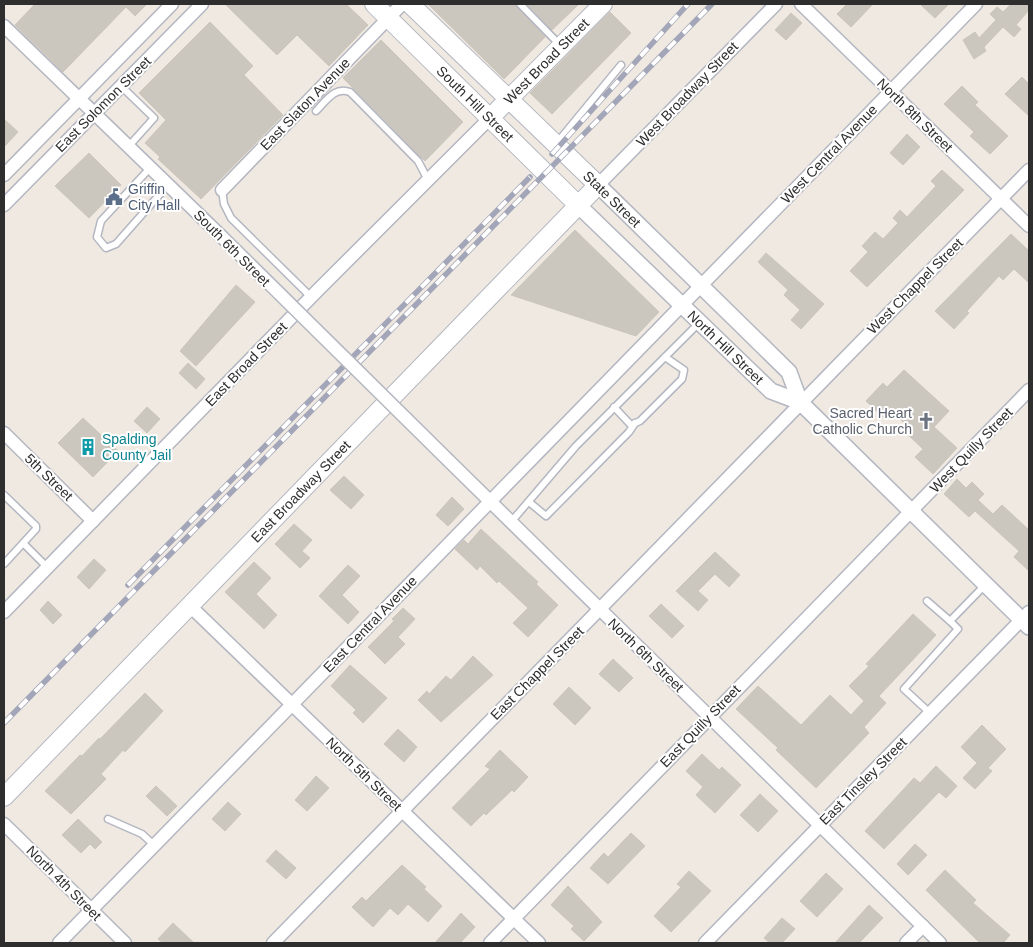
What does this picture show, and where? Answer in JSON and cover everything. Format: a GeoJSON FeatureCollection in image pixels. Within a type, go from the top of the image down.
{"type":"FeatureCollection","features":[{"type":"Feature","properties":{"kind":"main road","name":"South Hill Street"},"geometry":{"type":"LineString","coordinates":[[374,4],[578,205]]}},
{"type":"Feature","properties":{"kind":"main road","name":"State Street"},"geometry":{"type":"LineString","coordinates":[[410,4],[598,185]]}},
{"type":"Feature","properties":{"kind":"main road","name":"West Broad Street"},"geometry":{"type":"LineString","coordinates":[[490,118],[603,4]]}},
{"type":"Feature","properties":{"kind":"main road","name":"East Broadway Street"},"geometry":{"type":"LineString","coordinates":[[4,797],[598,185]]}},
{"type":"Feature","properties":{"kind":"street","name":"East Solomon Street"},"geometry":{"type":"LineString","coordinates":[[4,175],[172,4]]}},
{"type":"Feature","properties":{"kind":"street","name":"East Solomon Street"},"geometry":{"type":"LineString","coordinates":[[4,205],[202,4]]}},
{"type":"Feature","properties":{"kind":"street","name":"East Slaton Avenue"},"geometry":{"type":"LineString","coordinates":[[222,190],[402,4]]}},
{"type":"Feature","properties":{"kind":"street","name":"West Broadway Street"},"geometry":{"type":"LineString","coordinates":[[598,185],[776,4]]}},
{"type":"Feature","properties":{"kind":"street","name":"North 8th Street"},"geometry":{"type":"LineString","coordinates":[[801,4],[1029,226]]}},
{"type":"Feature","properties":{"kind":"street","name":"West Central Avenue"},"geometry":{"type":"LineString","coordinates":[[681,304],[976,4]]}},
{"type":"Feature","properties":{"kind":"street","name":"South 6th Street"},"geometry":{"type":"LineString","coordinates":[[4,26],[353,365]]}},
{"type":"Feature","properties":{"kind":"street","name":"East Broad Street"},"geometry":{"type":"LineString","coordinates":[[4,612],[311,297],[490,118]]}},
{"type":"Feature","properties":{"kind":"street","name":"West Chappel Street"},"geometry":{"type":"LineString","coordinates":[[800,402],[1029,170]]}},
{"type":"Feature","properties":{"kind":"street","name":"State Street"},"geometry":{"type":"LineString","coordinates":[[598,185],[789,372],[800,402]]}},
{"type":"Feature","properties":{"kind":"street","name":"North Hill Street"},"geometry":{"type":"LineString","coordinates":[[578,205],[771,391],[800,402],[986,584],[1027,619]]}},
{"type":"Feature","properties":{"kind":"street","name":"East Central Avenue"},"geometry":{"type":"LineString","coordinates":[[59,943],[681,304]]}},
{"type":"Feature","properties":{"kind":"street","name":"North 6th Street"},"geometry":{"type":"LineString","coordinates":[[353,365],[599,610],[940,943]]}},
{"type":"Feature","properties":{"kind":"street","name":"West Quilly Street"},"geometry":{"type":"LineString","coordinates":[[912,510],[1029,390]]}},
{"type":"Feature","properties":{"kind":"street","name":"East Chappel Street"},"geometry":{"type":"LineString","coordinates":[[273,943],[800,402]]}},
{"type":"Feature","properties":{"kind":"street","name":"5th Street"},"geometry":{"type":"LineString","coordinates":[[4,433],[93,521]]}},
{"type":"Feature","properties":{"kind":"street","name":"East Quilly Street"},"geometry":{"type":"LineString","coordinates":[[490,943],[912,510]]}},
{"type":"Feature","properties":{"kind":"street","name":"North 5th Street"},"geometry":{"type":"LineString","coordinates":[[190,605],[401,811],[540,943]]}},
{"type":"Feature","properties":{"kind":"street","name":"East Tinsley Street"},"geometry":{"type":"LineString","coordinates":[[705,943],[930,713],[1027,619]]}},
{"type":"Feature","properties":{"kind":"street","name":"North 4th Street"},"geometry":{"type":"LineString","coordinates":[[4,824],[124,943]]}},
{"type":"Feature","properties":{"kind":"street"},"geometry":{"type":"LineString","coordinates":[[906,943],[923,926]]}},
{"type":"Feature","properties":{"kind":"lane"},"geometry":{"type":"LineString","coordinates":[[520,4],[561,46]]}},
{"type":"Feature","properties":{"kind":"lane"},"geometry":{"type":"LineString","coordinates":[[555,144],[622,65]]}},
{"type":"Feature","properties":{"kind":"lane"},"geometry":{"type":"LineString","coordinates":[[121,86],[154,118],[128,147]]}},
{"type":"Feature","properties":{"kind":"lane"},"geometry":{"type":"LineString","coordinates":[[316,111],[336,91],[343,89],[350,92],[418,161],[428,180]]}},
{"type":"Feature","properties":{"kind":"lane"},"geometry":{"type":"LineString","coordinates":[[150,168],[100,222],[97,237],[102,246],[106,248],[116,244],[168,186]]}},
{"type":"Feature","properties":{"kind":"lane"},"geometry":{"type":"LineString","coordinates":[[222,190],[224,204],[231,218],[311,297]]}},
{"type":"Feature","properties":{"kind":"lane"},"geometry":{"type":"LineString","coordinates":[[510,522],[576,446],[700,322]]}},
{"type":"Feature","properties":{"kind":"lane"},"geometry":{"type":"LineString","coordinates":[[529,502],[546,516],[629,432],[635,423],[682,379],[684,370],[665,357]]}},
{"type":"Feature","properties":{"kind":"lane"},"geometry":{"type":"LineString","coordinates":[[614,408],[631,425],[635,423]]}},
{"type":"Feature","properties":{"kind":"lane"},"geometry":{"type":"LineString","coordinates":[[4,495],[36,526],[36,529],[24,544],[4,564]]}},
{"type":"Feature","properties":{"kind":"lane"},"geometry":{"type":"LineString","coordinates":[[24,544],[47,568]]}},
{"type":"Feature","properties":{"kind":"lane"},"geometry":{"type":"LineString","coordinates":[[950,621],[986,584]]}},
{"type":"Feature","properties":{"kind":"lane"},"geometry":{"type":"LineString","coordinates":[[927,601],[958,629],[904,689],[930,713]]}},
{"type":"Feature","properties":{"kind":"lane"},"geometry":{"type":"LineString","coordinates":[[108,819],[142,834],[154,845]]}},
{"type":"Feature","properties":{"kind":"building"},"geometry":{"type":"Polygon","coordinates":[[[35,4],[147,4],[135,16],[126,7],[63,72],[15,25],[35,4]]]}},
{"type":"Feature","properties":{"kind":"building"},"geometry":{"type":"Polygon","coordinates":[[[225,4],[346,4],[368,25],[329,66],[297,35],[277,55],[225,4]]]}},
{"type":"Feature","properties":{"kind":"building"},"geometry":{"type":"Polygon","coordinates":[[[428,4],[515,4],[545,37],[504,79],[428,4]]]}},
{"type":"Feature","properties":{"kind":"building"},"geometry":{"type":"Polygon","coordinates":[[[527,4],[579,4],[552,30],[527,4]]]}},
{"type":"Feature","properties":{"kind":"building"},"geometry":{"type":"Polygon","coordinates":[[[847,4],[873,4],[851,27],[837,14],[847,4]]]}},
{"type":"Feature","properties":{"kind":"building"},"geometry":{"type":"Polygon","coordinates":[[[920,4],[949,4],[935,18],[920,4]]]}},
{"type":"Feature","properties":{"kind":"building"},"geometry":{"type":"Polygon","coordinates":[[[1011,4],[1029,4],[1029,10],[1016,25],[1021,29],[1014,37],[1003,27],[984,47],[986,51],[974,59],[963,40],[975,32],[979,38],[996,20],[990,14],[997,7],[1003,12],[1011,4]]]}},
{"type":"Feature","properties":{"kind":"building"},"geometry":{"type":"Polygon","coordinates":[[[610,12],[631,33],[552,114],[530,93],[610,12]]]}},
{"type":"Feature","properties":{"kind":"building"},"geometry":{"type":"Polygon","coordinates":[[[791,13],[802,23],[786,40],[775,30],[791,13]]]}},
{"type":"Feature","properties":{"kind":"building"},"geometry":{"type":"Polygon","coordinates":[[[210,22],[253,66],[244,75],[283,115],[201,199],[158,159],[160,157],[145,143],[166,120],[139,93],[210,22]]]}},
{"type":"Feature","properties":{"kind":"building"},"geometry":{"type":"Polygon","coordinates":[[[381,40],[463,122],[425,161],[343,78],[381,40]]]}},
{"type":"Feature","properties":{"kind":"building"},"geometry":{"type":"Polygon","coordinates":[[[1022,77],[1029,84],[1029,116],[1005,94],[1022,77]]]}},
{"type":"Feature","properties":{"kind":"building"},"geometry":{"type":"Polygon","coordinates":[[[962,86],[978,102],[975,105],[1008,136],[990,154],[970,136],[974,132],[944,104],[962,86]]]}},
{"type":"Feature","properties":{"kind":"building"},"geometry":{"type":"Polygon","coordinates":[[[4,119],[18,132],[4,147],[4,119]]]}},
{"type":"Feature","properties":{"kind":"building"},"geometry":{"type":"Polygon","coordinates":[[[907,134],[920,147],[903,165],[890,153],[907,134]]]}},
{"type":"Feature","properties":{"kind":"building"},"geometry":{"type":"Polygon","coordinates":[[[89,153],[121,185],[89,218],[55,186],[89,153]]]}},
{"type":"Feature","properties":{"kind":"building"},"geometry":{"type":"Polygon","coordinates":[[[942,170],[964,190],[867,287],[850,271],[868,252],[862,246],[875,232],[883,239],[898,223],[893,218],[900,210],[907,217],[936,186],[931,181],[942,170]]]}},
{"type":"Feature","properties":{"kind":"building"},"geometry":{"type":"Polygon","coordinates":[[[575,230],[659,312],[636,336],[511,295],[575,230]]]}},
{"type":"Feature","properties":{"kind":"building"},"geometry":{"type":"Polygon","coordinates":[[[1011,234],[1029,251],[1029,283],[1014,269],[1003,280],[999,276],[967,311],[969,313],[954,329],[935,311],[1011,234]]]}},
{"type":"Feature","properties":{"kind":"building"},"geometry":{"type":"Polygon","coordinates":[[[766,253],[824,304],[801,329],[791,320],[800,310],[784,295],[788,290],[758,262],[766,253]]]}},
{"type":"Feature","properties":{"kind":"building"},"geometry":{"type":"Polygon","coordinates":[[[236,285],[255,302],[196,366],[180,351],[236,285]]]}},
{"type":"Feature","properties":{"kind":"building"},"geometry":{"type":"Polygon","coordinates":[[[188,363],[205,379],[196,389],[179,373],[188,363]]]}},
{"type":"Feature","properties":{"kind":"building"},"geometry":{"type":"Polygon","coordinates":[[[904,370],[949,411],[934,427],[957,448],[933,474],[915,457],[923,449],[903,430],[907,426],[892,411],[885,419],[866,401],[883,383],[887,387],[904,370]]]}},
{"type":"Feature","properties":{"kind":"building"},"geometry":{"type":"Polygon","coordinates":[[[147,407],[160,419],[147,433],[134,421],[147,407]]]}},
{"type":"Feature","properties":{"kind":"building","name":"Spalding County Jail"},"geometry":{"type":"Polygon","coordinates":[[[83,418],[118,451],[93,477],[58,443],[83,418]]]}},
{"type":"Feature","properties":{"kind":"building"},"geometry":{"type":"Polygon","coordinates":[[[344,476],[364,495],[351,509],[330,490],[344,476]]]}},
{"type":"Feature","properties":{"kind":"building"},"geometry":{"type":"Polygon","coordinates":[[[957,479],[966,488],[972,482],[984,494],[978,500],[993,514],[1002,505],[1029,530],[1029,571],[1014,557],[1019,551],[975,511],[969,517],[944,494],[957,479]]]}},
{"type":"Feature","properties":{"kind":"building"},"geometry":{"type":"Polygon","coordinates":[[[452,497],[464,509],[448,526],[436,515],[452,497]]]}},
{"type":"Feature","properties":{"kind":"building"},"geometry":{"type":"Polygon","coordinates":[[[294,524],[312,540],[302,551],[310,558],[300,568],[275,544],[294,524]]]}},
{"type":"Feature","properties":{"kind":"building"},"geometry":{"type":"Polygon","coordinates":[[[481,529],[538,582],[536,584],[558,605],[528,637],[513,623],[528,608],[499,581],[497,583],[480,566],[477,570],[455,549],[464,540],[468,544],[481,529]]]}},
{"type":"Feature","properties":{"kind":"building"},"geometry":{"type":"Polygon","coordinates":[[[715,552],[740,575],[729,587],[715,574],[698,591],[708,600],[698,611],[676,591],[715,552]]]}},
{"type":"Feature","properties":{"kind":"building"},"geometry":{"type":"Polygon","coordinates":[[[94,559],[106,570],[89,589],[77,577],[94,559]]]}},
{"type":"Feature","properties":{"kind":"building"},"geometry":{"type":"Polygon","coordinates":[[[254,562],[271,578],[256,594],[277,615],[264,629],[225,592],[254,562]]]}},
{"type":"Feature","properties":{"kind":"building"},"geometry":{"type":"Polygon","coordinates":[[[348,565],[360,576],[342,595],[359,612],[348,624],[319,596],[348,565]]]}},
{"type":"Feature","properties":{"kind":"building"},"geometry":{"type":"Polygon","coordinates":[[[48,601],[62,615],[53,624],[40,610],[48,601]]]}},
{"type":"Feature","properties":{"kind":"building"},"geometry":{"type":"Polygon","coordinates":[[[661,604],[684,626],[672,638],[649,616],[661,604]]]}},
{"type":"Feature","properties":{"kind":"building"},"geometry":{"type":"Polygon","coordinates":[[[403,608],[415,619],[398,637],[405,644],[385,664],[368,647],[394,621],[392,619],[403,608]]]}},
{"type":"Feature","properties":{"kind":"building"},"geometry":{"type":"Polygon","coordinates":[[[913,614],[936,635],[879,696],[886,703],[864,727],[869,733],[816,788],[776,750],[778,748],[736,709],[758,686],[801,725],[830,695],[851,715],[864,701],[849,686],[869,666],[866,664],[913,614]]]}},
{"type":"Feature","properties":{"kind":"building"},"geometry":{"type":"Polygon","coordinates":[[[473,656],[493,675],[441,722],[418,700],[427,691],[429,694],[446,676],[451,680],[473,656]]]}},
{"type":"Feature","properties":{"kind":"building"},"geometry":{"type":"Polygon","coordinates":[[[613,659],[633,678],[619,692],[599,674],[613,659]]]}},
{"type":"Feature","properties":{"kind":"building"},"geometry":{"type":"Polygon","coordinates":[[[350,665],[387,698],[363,723],[353,713],[356,710],[331,686],[350,665]]]}},
{"type":"Feature","properties":{"kind":"building"},"geometry":{"type":"Polygon","coordinates":[[[569,687],[591,708],[575,725],[553,704],[569,687]]]}},
{"type":"Feature","properties":{"kind":"building"},"geometry":{"type":"Polygon","coordinates":[[[145,693],[163,711],[125,752],[123,750],[101,774],[106,779],[71,814],[45,791],[145,693]]]}},
{"type":"Feature","properties":{"kind":"building"},"geometry":{"type":"Polygon","coordinates":[[[982,725],[1006,749],[988,768],[992,771],[975,789],[963,778],[977,763],[961,747],[982,725]]]}},
{"type":"Feature","properties":{"kind":"building"},"geometry":{"type":"Polygon","coordinates":[[[398,729],[417,747],[404,762],[384,744],[398,729]]]}},
{"type":"Feature","properties":{"kind":"building"},"geometry":{"type":"Polygon","coordinates":[[[500,750],[528,777],[514,792],[512,790],[486,815],[484,813],[471,826],[452,808],[490,769],[485,766],[500,750]]]}},
{"type":"Feature","properties":{"kind":"building"},"geometry":{"type":"Polygon","coordinates":[[[702,754],[719,770],[722,767],[741,785],[715,813],[696,795],[703,787],[686,771],[702,754]]]}},
{"type":"Feature","properties":{"kind":"building"},"geometry":{"type":"Polygon","coordinates":[[[936,766],[957,786],[946,798],[939,792],[884,849],[865,831],[914,778],[920,783],[936,766]]]}},
{"type":"Feature","properties":{"kind":"building"},"geometry":{"type":"Polygon","coordinates":[[[316,776],[329,788],[307,811],[295,800],[316,776]]]}},
{"type":"Feature","properties":{"kind":"building"},"geometry":{"type":"Polygon","coordinates":[[[156,786],[177,806],[167,816],[146,796],[156,786]]]}},
{"type":"Feature","properties":{"kind":"building"},"geometry":{"type":"Polygon","coordinates":[[[760,794],[778,811],[758,832],[740,815],[760,794]]]}},
{"type":"Feature","properties":{"kind":"building"},"geometry":{"type":"Polygon","coordinates":[[[228,802],[241,814],[225,831],[212,819],[228,802]]]}},
{"type":"Feature","properties":{"kind":"building"},"geometry":{"type":"Polygon","coordinates":[[[78,819],[102,842],[95,849],[90,844],[81,853],[62,835],[78,819]]]}},
{"type":"Feature","properties":{"kind":"building"},"geometry":{"type":"Polygon","coordinates":[[[631,833],[645,846],[608,884],[590,868],[604,853],[608,857],[631,833]]]}},
{"type":"Feature","properties":{"kind":"building"},"geometry":{"type":"Polygon","coordinates":[[[915,844],[927,855],[908,875],[897,864],[915,844]]]}},
{"type":"Feature","properties":{"kind":"building"},"geometry":{"type":"Polygon","coordinates":[[[276,850],[296,868],[286,879],[266,861],[276,850]]]}},
{"type":"Feature","properties":{"kind":"building"},"geometry":{"type":"Polygon","coordinates":[[[402,865],[426,887],[424,889],[442,906],[428,922],[408,904],[398,915],[390,908],[373,927],[352,907],[362,897],[366,901],[402,865]]]}},
{"type":"Feature","properties":{"kind":"building"},"geometry":{"type":"Polygon","coordinates":[[[945,870],[976,900],[973,903],[1010,935],[1003,943],[980,943],[926,890],[945,870]]]}},
{"type":"Feature","properties":{"kind":"building"},"geometry":{"type":"Polygon","coordinates":[[[689,871],[711,891],[671,932],[654,916],[681,887],[677,884],[689,871]]]}},
{"type":"Feature","properties":{"kind":"building"},"geometry":{"type":"Polygon","coordinates":[[[826,873],[843,889],[817,917],[800,901],[826,873]]]}},
{"type":"Feature","properties":{"kind":"building"},"geometry":{"type":"Polygon","coordinates":[[[568,886],[602,922],[584,941],[571,929],[574,926],[551,905],[568,886]]]}},
{"type":"Feature","properties":{"kind":"building"},"geometry":{"type":"Polygon","coordinates":[[[869,905],[883,918],[859,943],[835,943],[869,905]]]}},
{"type":"Feature","properties":{"kind":"building"},"geometry":{"type":"Polygon","coordinates":[[[461,913],[475,927],[460,943],[435,943],[461,913]]]}},
{"type":"Feature","properties":{"kind":"building"},"geometry":{"type":"Polygon","coordinates":[[[782,918],[795,929],[782,943],[770,943],[764,938],[782,918]]]}},
{"type":"Feature","properties":{"kind":"building"},"geometry":{"type":"Polygon","coordinates":[[[173,923],[194,943],[163,943],[158,939],[173,923]]]}},
{"type":"Feature","properties":{"kind":"railway"},"geometry":{"type":"LineString","coordinates":[[552,154],[688,4]]}},
{"type":"Feature","properties":{"kind":"railway"},"geometry":{"type":"LineString","coordinates":[[4,723],[712,4]]}},
{"type":"Feature","properties":{"kind":"railway"},"geometry":{"type":"LineString","coordinates":[[128,585],[530,177]]}},
{"type":"Feature","properties":{"kind":"place","name":"Griffin City Hall"},"geometry":{"type":"Point","coordinates":[114,197]}},
{"type":"Feature","properties":{"kind":"place","name":"Sacred Heart Catholic Church"},"geometry":{"type":"Point","coordinates":[926,421]}},
{"type":"Feature","properties":{"kind":"place","name":"Spalding County Jail"},"geometry":{"type":"Point","coordinates":[88,447]}}]}
